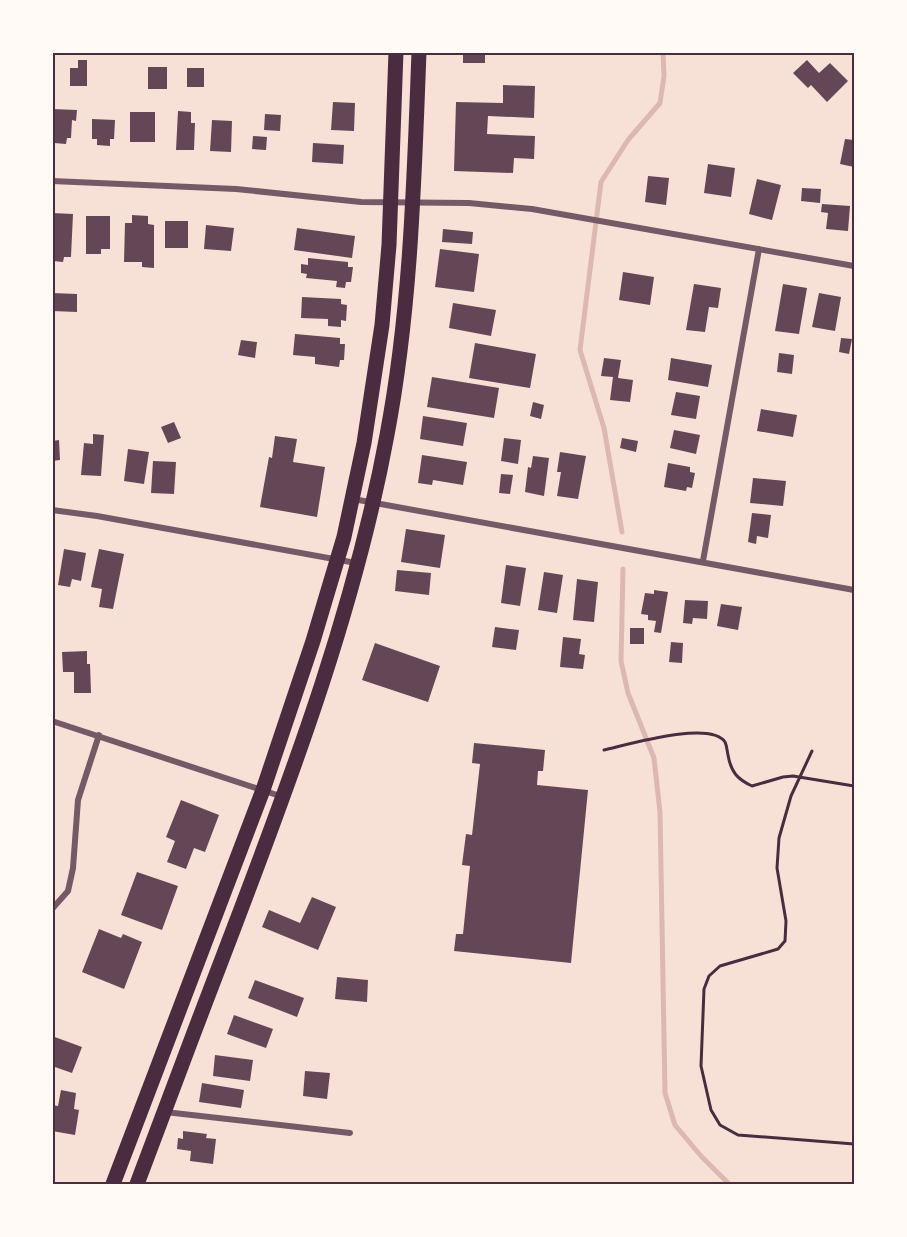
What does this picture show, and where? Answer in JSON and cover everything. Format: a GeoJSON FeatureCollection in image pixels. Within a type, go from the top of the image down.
{"type":"FeatureCollection","features":[{"type":"Feature","properties":{"kind":"main road"},"geometry":{"type":"LineString","coordinates":[[113,1185],[262,790],[297,690],[338,560],[364,443],[382,325],[391,203],[396,52]]}},
{"type":"Feature","properties":{"kind":"main road"},"geometry":{"type":"LineString","coordinates":[[136,1185],[283,797],[332,655],[358,564],[389,425],[403,335],[413,203],[419,52]]}},
{"type":"Feature","properties":{"kind":"street"},"geometry":{"type":"LineString","coordinates":[[52,181],[236,189],[361,202],[510,206],[855,266]]}},
{"type":"Feature","properties":{"kind":"street"},"geometry":{"type":"LineString","coordinates":[[703,561],[759,249]]}},
{"type":"Feature","properties":{"kind":"street"},"geometry":{"type":"LineString","coordinates":[[353,499],[855,590]]}},
{"type":"Feature","properties":{"kind":"street"},"geometry":{"type":"LineString","coordinates":[[52,510],[97,516],[358,564]]}},
{"type":"Feature","properties":{"kind":"street"},"geometry":{"type":"LineString","coordinates":[[52,721],[283,797]]}},
{"type":"Feature","properties":{"kind":"street"},"geometry":{"type":"LineString","coordinates":[[52,909],[68,891],[73,868],[78,800],[99,735]]}},
{"type":"Feature","properties":{"kind":"street"},"geometry":{"type":"LineString","coordinates":[[164,1112],[351,1133]]}},
{"type":"Feature","properties":{"kind":"path"},"geometry":{"type":"LineString","coordinates":[[604,750],[676,735],[699,732],[718,734],[726,743],[729,763],[739,780],[752,786],[783,777],[800,777],[855,786]]}},
{"type":"Feature","properties":{"kind":"path"},"geometry":{"type":"LineString","coordinates":[[812,751],[791,796],[779,838],[777,868],[786,921],[785,941],[778,949],[720,966],[709,976],[704,989],[701,1066],[711,1110],[720,1125],[738,1135],[855,1144]]}},
{"type":"Feature","properties":{"kind":"building"},"geometry":{"type":"Polygon","coordinates":[[[463,52],[485,52],[485,63],[463,63],[463,52]]]}},
{"type":"Feature","properties":{"kind":"building"},"geometry":{"type":"Polygon","coordinates":[[[78,60],[87,60],[87,86],[70,86],[70,68],[78,68],[78,60]]]}},
{"type":"Feature","properties":{"kind":"building"},"geometry":{"type":"Polygon","coordinates":[[[807,60],[819,73],[830,63],[848,81],[827,102],[811,85],[808,88],[793,73],[807,60]]]}},
{"type":"Feature","properties":{"kind":"building"},"geometry":{"type":"Polygon","coordinates":[[[148,67],[167,67],[167,89],[148,89],[148,67]]]}},
{"type":"Feature","properties":{"kind":"building"},"geometry":{"type":"Polygon","coordinates":[[[187,68],[204,68],[204,87],[187,87],[187,68]]]}},
{"type":"Feature","properties":{"kind":"building"},"geometry":{"type":"Polygon","coordinates":[[[503,85],[535,86],[534,118],[488,116],[487,134],[535,136],[534,159],[514,158],[513,173],[454,171],[456,102],[503,103],[503,85]]]}},
{"type":"Feature","properties":{"kind":"building"},"geometry":{"type":"Polygon","coordinates":[[[333,102],[355,103],[354,131],[331,130],[333,102]]]}},
{"type":"Feature","properties":{"kind":"building"},"geometry":{"type":"Polygon","coordinates":[[[52,109],[77,110],[76,121],[72,120],[71,138],[67,138],[66,144],[54,143],[52,109]]]}},
{"type":"Feature","properties":{"kind":"building"},"geometry":{"type":"Polygon","coordinates":[[[178,111],[191,112],[191,123],[195,123],[194,150],[176,150],[178,111]]]}},
{"type":"Feature","properties":{"kind":"building"},"geometry":{"type":"Polygon","coordinates":[[[130,112],[155,112],[155,142],[130,142],[130,112]]]}},
{"type":"Feature","properties":{"kind":"building"},"geometry":{"type":"Polygon","coordinates":[[[265,114],[281,115],[280,131],[264,130],[265,114]]]}},
{"type":"Feature","properties":{"kind":"building"},"geometry":{"type":"Polygon","coordinates":[[[92,119],[115,120],[114,139],[110,139],[110,146],[97,145],[97,139],[92,139],[92,119]]]}},
{"type":"Feature","properties":{"kind":"building"},"geometry":{"type":"Polygon","coordinates":[[[212,120],[232,121],[231,152],[210,151],[212,120]]]}},
{"type":"Feature","properties":{"kind":"building"},"geometry":{"type":"Polygon","coordinates":[[[253,136],[267,137],[266,150],[252,149],[253,136]]]}},
{"type":"Feature","properties":{"kind":"building"},"geometry":{"type":"Polygon","coordinates":[[[845,139],[854,140],[854,167],[840,164],[845,139]]]}},
{"type":"Feature","properties":{"kind":"building"},"geometry":{"type":"Polygon","coordinates":[[[313,143],[344,145],[343,164],[312,162],[313,143]]]}},
{"type":"Feature","properties":{"kind":"building"},"geometry":{"type":"Polygon","coordinates":[[[708,164],[735,168],[731,197],[704,193],[708,164]]]}},
{"type":"Feature","properties":{"kind":"building"},"geometry":{"type":"Polygon","coordinates":[[[648,176],[669,178],[666,205],[645,202],[648,176]]]}},
{"type":"Feature","properties":{"kind":"building"},"geometry":{"type":"Polygon","coordinates":[[[757,179],[781,185],[772,220],[749,214],[757,179]]]}},
{"type":"Feature","properties":{"kind":"building"},"geometry":{"type":"Polygon","coordinates":[[[802,188],[821,189],[820,203],[801,201],[802,188]]]}},
{"type":"Feature","properties":{"kind":"building"},"geometry":{"type":"Polygon","coordinates":[[[822,204],[850,206],[848,231],[826,229],[828,213],[821,212],[822,204]]]}},
{"type":"Feature","properties":{"kind":"building"},"geometry":{"type":"Polygon","coordinates":[[[52,213],[73,214],[71,257],[64,257],[63,262],[53,261],[52,213]]]}},
{"type":"Feature","properties":{"kind":"building"},"geometry":{"type":"Polygon","coordinates":[[[132,215],[148,216],[148,224],[154,225],[154,268],[142,267],[142,262],[124,262],[125,223],[132,223],[132,215]]]}},
{"type":"Feature","properties":{"kind":"building"},"geometry":{"type":"Polygon","coordinates":[[[86,216],[110,216],[110,249],[101,249],[101,254],[86,254],[86,216]]]}},
{"type":"Feature","properties":{"kind":"building"},"geometry":{"type":"Polygon","coordinates":[[[165,221],[188,221],[188,248],[165,248],[165,221]]]}},
{"type":"Feature","properties":{"kind":"building"},"geometry":{"type":"Polygon","coordinates":[[[206,225],[234,228],[231,251],[204,249],[206,225]]]}},
{"type":"Feature","properties":{"kind":"building"},"geometry":{"type":"Polygon","coordinates":[[[297,228],[355,236],[352,258],[294,250],[297,228]]]}},
{"type":"Feature","properties":{"kind":"building"},"geometry":{"type":"Polygon","coordinates":[[[443,229],[473,232],[472,244],[442,242],[443,229]]]}},
{"type":"Feature","properties":{"kind":"building"},"geometry":{"type":"Polygon","coordinates":[[[440,249],[479,254],[474,292],[435,287],[440,249]]]}},
{"type":"Feature","properties":{"kind":"building"},"geometry":{"type":"Polygon","coordinates":[[[308,258],[348,262],[348,267],[353,267],[351,282],[346,282],[345,288],[336,287],[337,281],[306,278],[307,274],[301,273],[301,264],[308,265],[308,258]]]}},
{"type":"Feature","properties":{"kind":"building"},"geometry":{"type":"Polygon","coordinates":[[[623,272],[654,277],[650,305],[619,300],[623,272]]]}},
{"type":"Feature","properties":{"kind":"building"},"geometry":{"type":"Polygon","coordinates":[[[694,284],[721,288],[718,308],[709,307],[705,332],[686,330],[694,284]]]}},
{"type":"Feature","properties":{"kind":"building"},"geometry":{"type":"Polygon","coordinates":[[[783,284],[807,288],[799,334],[775,331],[783,284]]]}},
{"type":"Feature","properties":{"kind":"building"},"geometry":{"type":"Polygon","coordinates":[[[52,293],[77,294],[77,312],[52,311],[52,293]]]}},
{"type":"Feature","properties":{"kind":"building"},"geometry":{"type":"Polygon","coordinates":[[[819,293],[841,297],[835,331],[812,327],[819,293]]]}},
{"type":"Feature","properties":{"kind":"building"},"geometry":{"type":"Polygon","coordinates":[[[302,297],[341,299],[341,304],[347,305],[346,321],[341,320],[341,327],[328,326],[328,319],[301,318],[302,297]]]}},
{"type":"Feature","properties":{"kind":"building"},"geometry":{"type":"Polygon","coordinates":[[[453,303],[496,310],[491,336],[449,328],[453,303]]]}},
{"type":"Feature","properties":{"kind":"building"},"geometry":{"type":"Polygon","coordinates":[[[295,334],[340,338],[340,344],[345,344],[344,360],[340,360],[339,367],[315,364],[315,357],[293,355],[295,334]]]}},
{"type":"Feature","properties":{"kind":"building"},"geometry":{"type":"Polygon","coordinates":[[[841,338],[852,339],[849,354],[839,352],[841,338]]]}},
{"type":"Feature","properties":{"kind":"building"},"geometry":{"type":"Polygon","coordinates":[[[241,340],[257,342],[255,358],[238,355],[241,340]]]}},
{"type":"Feature","properties":{"kind":"building"},"geometry":{"type":"Polygon","coordinates":[[[475,343],[536,354],[530,388],[469,378],[475,343]]]}},
{"type":"Feature","properties":{"kind":"building"},"geometry":{"type":"Polygon","coordinates":[[[779,353],[794,355],[792,374],[777,372],[779,353]]]}},
{"type":"Feature","properties":{"kind":"building"},"geometry":{"type":"Polygon","coordinates":[[[604,358],[621,360],[618,378],[633,380],[630,402],[610,400],[613,377],[601,376],[604,358]]]}},
{"type":"Feature","properties":{"kind":"building"},"geometry":{"type":"Polygon","coordinates":[[[671,358],[712,365],[708,387],[668,380],[671,358]]]}},
{"type":"Feature","properties":{"kind":"building"},"geometry":{"type":"Polygon","coordinates":[[[432,377],[499,388],[494,418],[427,407],[432,377]]]}},
{"type":"Feature","properties":{"kind":"building"},"geometry":{"type":"Polygon","coordinates":[[[676,392],[700,396],[696,419],[671,415],[676,392]]]}},
{"type":"Feature","properties":{"kind":"building"},"geometry":{"type":"Polygon","coordinates":[[[533,402],[544,405],[541,419],[530,416],[533,402]]]}},
{"type":"Feature","properties":{"kind":"building"},"geometry":{"type":"Polygon","coordinates":[[[761,409],[797,415],[793,437],[757,431],[761,409]]]}},
{"type":"Feature","properties":{"kind":"building"},"geometry":{"type":"Polygon","coordinates":[[[423,416],[467,423],[463,446],[420,439],[423,416]]]}},
{"type":"Feature","properties":{"kind":"building"},"geometry":{"type":"Polygon","coordinates":[[[174,422],[181,438],[168,443],[161,427],[174,422]]]}},
{"type":"Feature","properties":{"kind":"building"},"geometry":{"type":"Polygon","coordinates":[[[674,430],[700,435],[696,454],[670,448],[674,430]]]}},
{"type":"Feature","properties":{"kind":"building"},"geometry":{"type":"Polygon","coordinates":[[[93,434],[104,435],[101,476],[81,475],[84,443],[93,444],[93,434]]]}},
{"type":"Feature","properties":{"kind":"building"},"geometry":{"type":"Polygon","coordinates":[[[275,436],[297,439],[293,462],[325,467],[317,517],[260,507],[275,436]]]}},
{"type":"Feature","properties":{"kind":"building"},"geometry":{"type":"Polygon","coordinates":[[[504,438],[521,440],[518,464],[501,461],[504,438]]]}},
{"type":"Feature","properties":{"kind":"building"},"geometry":{"type":"Polygon","coordinates":[[[622,438],[638,441],[636,452],[620,448],[622,438]]]}},
{"type":"Feature","properties":{"kind":"building"},"geometry":{"type":"Polygon","coordinates":[[[59,440],[60,460],[52,461],[52,441],[59,440]]]}},
{"type":"Feature","properties":{"kind":"building"},"geometry":{"type":"Polygon","coordinates":[[[128,449],[149,452],[144,484],[124,481],[128,449]]]}},
{"type":"Feature","properties":{"kind":"building"},"geometry":{"type":"Polygon","coordinates":[[[560,452],[586,456],[578,499],[557,496],[561,472],[557,472],[560,452]]]}},
{"type":"Feature","properties":{"kind":"building"},"geometry":{"type":"Polygon","coordinates":[[[422,455],[467,462],[463,485],[433,480],[432,485],[418,483],[422,455]]]}},
{"type":"Feature","properties":{"kind":"building"},"geometry":{"type":"Polygon","coordinates":[[[533,456],[549,458],[544,496],[525,492],[528,467],[531,468],[533,456]]]}},
{"type":"Feature","properties":{"kind":"building"},"geometry":{"type":"Polygon","coordinates":[[[153,461],[176,462],[174,494],[151,493],[153,461]]]}},
{"type":"Feature","properties":{"kind":"building"},"geometry":{"type":"Polygon","coordinates":[[[668,463],[690,467],[690,472],[695,473],[692,488],[687,487],[686,491],[664,487],[668,463]]]}},
{"type":"Feature","properties":{"kind":"building"},"geometry":{"type":"Polygon","coordinates":[[[501,474],[513,475],[510,494],[499,493],[501,474]]]}},
{"type":"Feature","properties":{"kind":"building"},"geometry":{"type":"Polygon","coordinates":[[[753,478],[786,481],[783,506],[750,503],[753,478]]]}},
{"type":"Feature","properties":{"kind":"building"},"geometry":{"type":"Polygon","coordinates":[[[752,513],[771,515],[768,538],[757,536],[756,544],[748,542],[752,513]]]}},
{"type":"Feature","properties":{"kind":"building"},"geometry":{"type":"Polygon","coordinates":[[[406,529],[445,535],[440,568],[401,562],[406,529]]]}},
{"type":"Feature","properties":{"kind":"building"},"geometry":{"type":"Polygon","coordinates":[[[64,549],[86,553],[81,581],[72,579],[70,587],[58,585],[64,549]]]}},
{"type":"Feature","properties":{"kind":"building"},"geometry":{"type":"Polygon","coordinates":[[[99,549],[124,554],[113,609],[99,607],[102,589],[91,587],[99,549]]]}},
{"type":"Feature","properties":{"kind":"building"},"geometry":{"type":"Polygon","coordinates":[[[506,565],[526,568],[520,606],[501,603],[506,565]]]}},
{"type":"Feature","properties":{"kind":"building"},"geometry":{"type":"Polygon","coordinates":[[[397,570],[431,573],[429,595],[395,591],[397,570]]]}},
{"type":"Feature","properties":{"kind":"building"},"geometry":{"type":"Polygon","coordinates":[[[544,572],[563,575],[557,613],[538,610],[544,572]]]}},
{"type":"Feature","properties":{"kind":"building"},"geometry":{"type":"Polygon","coordinates":[[[577,579],[598,582],[594,622],[573,620],[577,579]]]}},
{"type":"Feature","properties":{"kind":"building"},"geometry":{"type":"Polygon","coordinates":[[[654,590],[668,592],[661,633],[654,632],[656,621],[648,620],[648,615],[641,614],[645,593],[654,594],[654,590]]]}},
{"type":"Feature","properties":{"kind":"building"},"geometry":{"type":"Polygon","coordinates":[[[685,600],[708,601],[707,619],[693,618],[692,624],[683,623],[685,600]]]}},
{"type":"Feature","properties":{"kind":"building"},"geometry":{"type":"Polygon","coordinates":[[[721,604],[742,607],[738,630],[717,626],[721,604]]]}},
{"type":"Feature","properties":{"kind":"building"},"geometry":{"type":"Polygon","coordinates":[[[495,627],[519,630],[516,650],[492,647],[495,627]]]}},
{"type":"Feature","properties":{"kind":"building"},"geometry":{"type":"Polygon","coordinates":[[[630,628],[644,628],[644,644],[630,644],[630,628]]]}},
{"type":"Feature","properties":{"kind":"building"},"geometry":{"type":"Polygon","coordinates":[[[563,637],[581,639],[579,654],[585,655],[583,669],[560,667],[563,637]]]}},
{"type":"Feature","properties":{"kind":"building"},"geometry":{"type":"Polygon","coordinates":[[[671,642],[683,643],[682,663],[669,662],[671,642]]]}},
{"type":"Feature","properties":{"kind":"building"},"geometry":{"type":"Polygon","coordinates":[[[375,643],[440,666],[428,702],[362,680],[375,643]]]}},
{"type":"Feature","properties":{"kind":"building"},"geometry":{"type":"Polygon","coordinates":[[[87,651],[91,693],[74,693],[74,672],[63,672],[62,652],[87,651]]]}},
{"type":"Feature","properties":{"kind":"building"},"geometry":{"type":"Polygon","coordinates":[[[474,743],[545,750],[543,771],[538,771],[537,785],[588,790],[571,963],[454,951],[456,934],[463,934],[470,866],[462,865],[466,834],[472,835],[480,764],[472,763],[474,743]]]}},
{"type":"Feature","properties":{"kind":"building"},"geometry":{"type":"Polygon","coordinates":[[[181,800],[219,815],[205,852],[194,848],[186,869],[167,862],[175,841],[166,837],[181,800]]]}},
{"type":"Feature","properties":{"kind":"building"},"geometry":{"type":"Polygon","coordinates":[[[137,872],[178,886],[162,930],[121,915],[137,872]]]}},
{"type":"Feature","properties":{"kind":"building"},"geometry":{"type":"Polygon","coordinates":[[[312,897],[336,907],[318,950],[262,927],[269,910],[300,923],[312,897]]]}},
{"type":"Feature","properties":{"kind":"building"},"geometry":{"type":"Polygon","coordinates":[[[99,929],[121,938],[123,934],[142,942],[124,989],[82,972],[99,929]]]}},
{"type":"Feature","properties":{"kind":"building"},"geometry":{"type":"Polygon","coordinates":[[[337,977],[368,980],[367,1002],[335,999],[337,977]]]}},
{"type":"Feature","properties":{"kind":"building"},"geometry":{"type":"Polygon","coordinates":[[[255,980],[304,998],[297,1017],[248,998],[255,980]]]}},
{"type":"Feature","properties":{"kind":"building"},"geometry":{"type":"Polygon","coordinates":[[[234,1015],[273,1029],[266,1048],[227,1034],[234,1015]]]}},
{"type":"Feature","properties":{"kind":"building"},"geometry":{"type":"Polygon","coordinates":[[[52,1036],[82,1047],[72,1073],[52,1066],[52,1036]]]}},
{"type":"Feature","properties":{"kind":"building"},"geometry":{"type":"Polygon","coordinates":[[[215,1055],[253,1060],[250,1081],[213,1076],[215,1055]]]}},
{"type":"Feature","properties":{"kind":"building"},"geometry":{"type":"Polygon","coordinates":[[[305,1071],[330,1073],[327,1099],[303,1096],[305,1071]]]}},
{"type":"Feature","properties":{"kind":"building"},"geometry":{"type":"Polygon","coordinates":[[[202,1083],[244,1090],[241,1108],[199,1102],[202,1083]]]}},
{"type":"Feature","properties":{"kind":"building"},"geometry":{"type":"Polygon","coordinates":[[[61,1090],[76,1093],[74,1109],[79,1110],[75,1135],[52,1131],[52,1105],[58,1106],[61,1090]]]}},
{"type":"Feature","properties":{"kind":"building"},"geometry":{"type":"Polygon","coordinates":[[[183,1131],[207,1134],[206,1138],[216,1139],[213,1164],[190,1161],[191,1151],[177,1149],[178,1138],[183,1139],[183,1131]]]}},
{"type":"Feature","properties":{"kind":"waterway"},"geometry":{"type":"LineString","coordinates":[[622,532],[604,428],[580,350],[601,182],[628,140],[660,103],[664,76],[663,52]]}},
{"type":"Feature","properties":{"kind":"waterway"},"geometry":{"type":"LineString","coordinates":[[623,569],[621,661],[628,693],[654,758],[660,812],[665,1093],[675,1125],[729,1184]]}}]}
